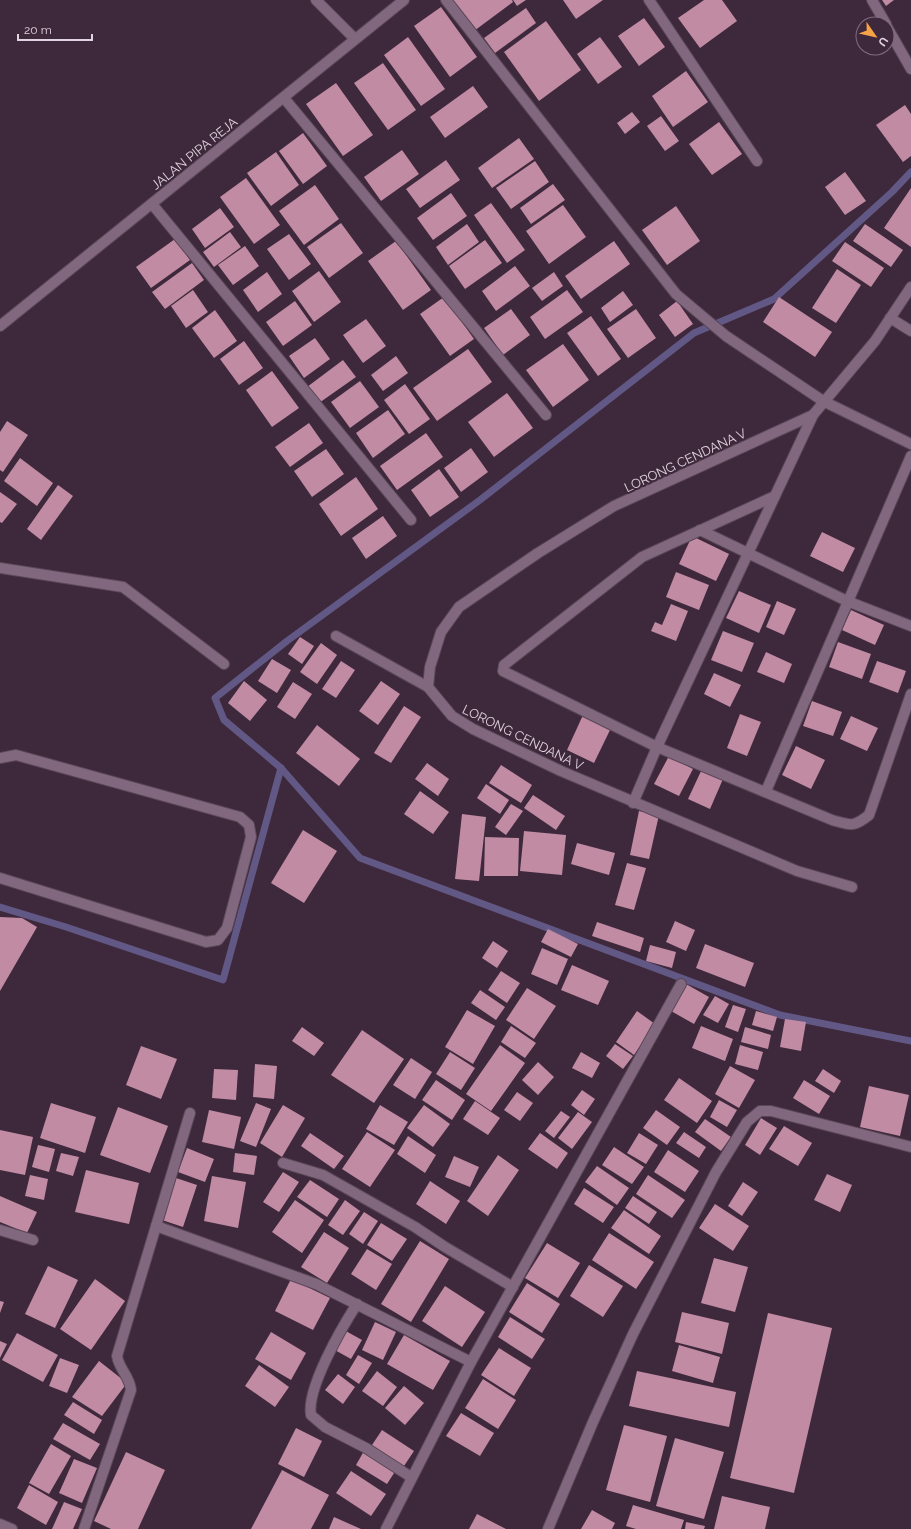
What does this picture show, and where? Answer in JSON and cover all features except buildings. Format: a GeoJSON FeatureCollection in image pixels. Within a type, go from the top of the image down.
{"type":"FeatureCollection","features":[{"type":"Feature","properties":{"kind":"street"},"geometry":{"type":"LineString","coordinates":[[316,0],[355,39]]}},
{"type":"Feature","properties":{"kind":"street","name":"JALAN PIPA REJA"},"geometry":{"type":"LineString","coordinates":[[0,326],[404,0]]}},
{"type":"Feature","properties":{"kind":"street"},"geometry":{"type":"LineString","coordinates":[[446,0],[676,294],[726,336],[823,401],[911,444]]}},
{"type":"Feature","properties":{"kind":"street"},"geometry":{"type":"LineString","coordinates":[[649,0],[757,161]]}},
{"type":"Feature","properties":{"kind":"street"},"geometry":{"type":"LineString","coordinates":[[872,0],[881,16]]}},
{"type":"Feature","properties":{"kind":"street"},"geometry":{"type":"LineString","coordinates":[[895,41],[911,69]]}},
{"type":"Feature","properties":{"kind":"street"},"geometry":{"type":"LineString","coordinates":[[284,98],[546,415]]}},
{"type":"Feature","properties":{"kind":"street"},"geometry":{"type":"LineString","coordinates":[[152,204],[412,520]]}},
{"type":"Feature","properties":{"kind":"street"},"geometry":{"type":"LineString","coordinates":[[633,803],[657,747],[813,415],[823,401],[875,341],[911,287]]}},
{"type":"Feature","properties":{"kind":"street"},"geometry":{"type":"LineString","coordinates":[[890,318],[911,331]]}},
{"type":"Feature","properties":{"kind":"street","name":"LORONG CENDANA V"},"geometry":{"type":"LineString","coordinates":[[813,415],[614,506],[538,553],[459,607],[441,632],[430,667],[428,687],[452,716],[474,729],[561,771],[633,803],[798,871],[852,887]]}},
{"type":"Feature","properties":{"kind":"street"},"geometry":{"type":"LineString","coordinates":[[766,791],[911,456]]}},
{"type":"Feature","properties":{"kind":"street"},"geometry":{"type":"LineString","coordinates":[[776,496],[642,557],[504,665],[503,671],[511,677],[657,747],[766,791],[832,820],[852,826],[859,823],[869,815],[911,694]]}},
{"type":"Feature","properties":{"kind":"street"},"geometry":{"type":"LineString","coordinates":[[700,530],[847,601],[911,626]]}},
{"type":"Feature","properties":{"kind":"street"},"geometry":{"type":"LineString","coordinates":[[0,568],[122,587],[224,664]]}},
{"type":"Feature","properties":{"kind":"street"},"geometry":{"type":"LineString","coordinates":[[336,636],[428,687]]}},
{"type":"Feature","properties":{"kind":"street"},"geometry":{"type":"LineString","coordinates":[[0,758],[16,756],[240,817],[249,824],[251,837],[227,928],[218,940],[206,942],[0,878]]}},
{"type":"Feature","properties":{"kind":"street"},"geometry":{"type":"LineString","coordinates":[[386,1529],[411,1477],[443,1420],[471,1362],[681,984]]}},
{"type":"Feature","properties":{"kind":"street"},"geometry":{"type":"LineString","coordinates":[[548,1529],[593,1422],[633,1334],[716,1172],[747,1122],[760,1111],[770,1111],[911,1147]]}},
{"type":"Feature","properties":{"kind":"street"},"geometry":{"type":"LineString","coordinates":[[84,1529],[131,1390],[130,1382],[118,1362],[117,1356],[190,1114]]}},
{"type":"Feature","properties":{"kind":"street"},"geometry":{"type":"LineString","coordinates":[[283,1163],[322,1175],[416,1226],[446,1247],[513,1287]]}},
{"type":"Feature","properties":{"kind":"street"},"geometry":{"type":"LineString","coordinates":[[156,1226],[316,1284],[471,1362]]}},
{"type":"Feature","properties":{"kind":"street"},"geometry":{"type":"LineString","coordinates":[[0,1230],[33,1240]]}},
{"type":"Feature","properties":{"kind":"street"},"geometry":{"type":"LineString","coordinates":[[357,1304],[337,1336],[329,1354],[311,1401],[311,1415],[325,1427],[366,1448],[411,1477]]}},
{"type":"Feature","properties":{"kind":"street"},"geometry":{"type":"LineString","coordinates":[[0,1524],[12,1529]]}},
{"type":"Feature","properties":{"kind":"waterway"},"geometry":{"type":"LineString","coordinates":[[911,172],[892,192],[774,299],[694,333],[480,500],[287,641],[215,698],[224,720],[281,768],[360,858],[780,1015],[911,1041]]}},
{"type":"Feature","properties":{"kind":"waterway"},"geometry":{"type":"LineString","coordinates":[[0,907],[66,927],[223,980],[281,768]]}}]}
